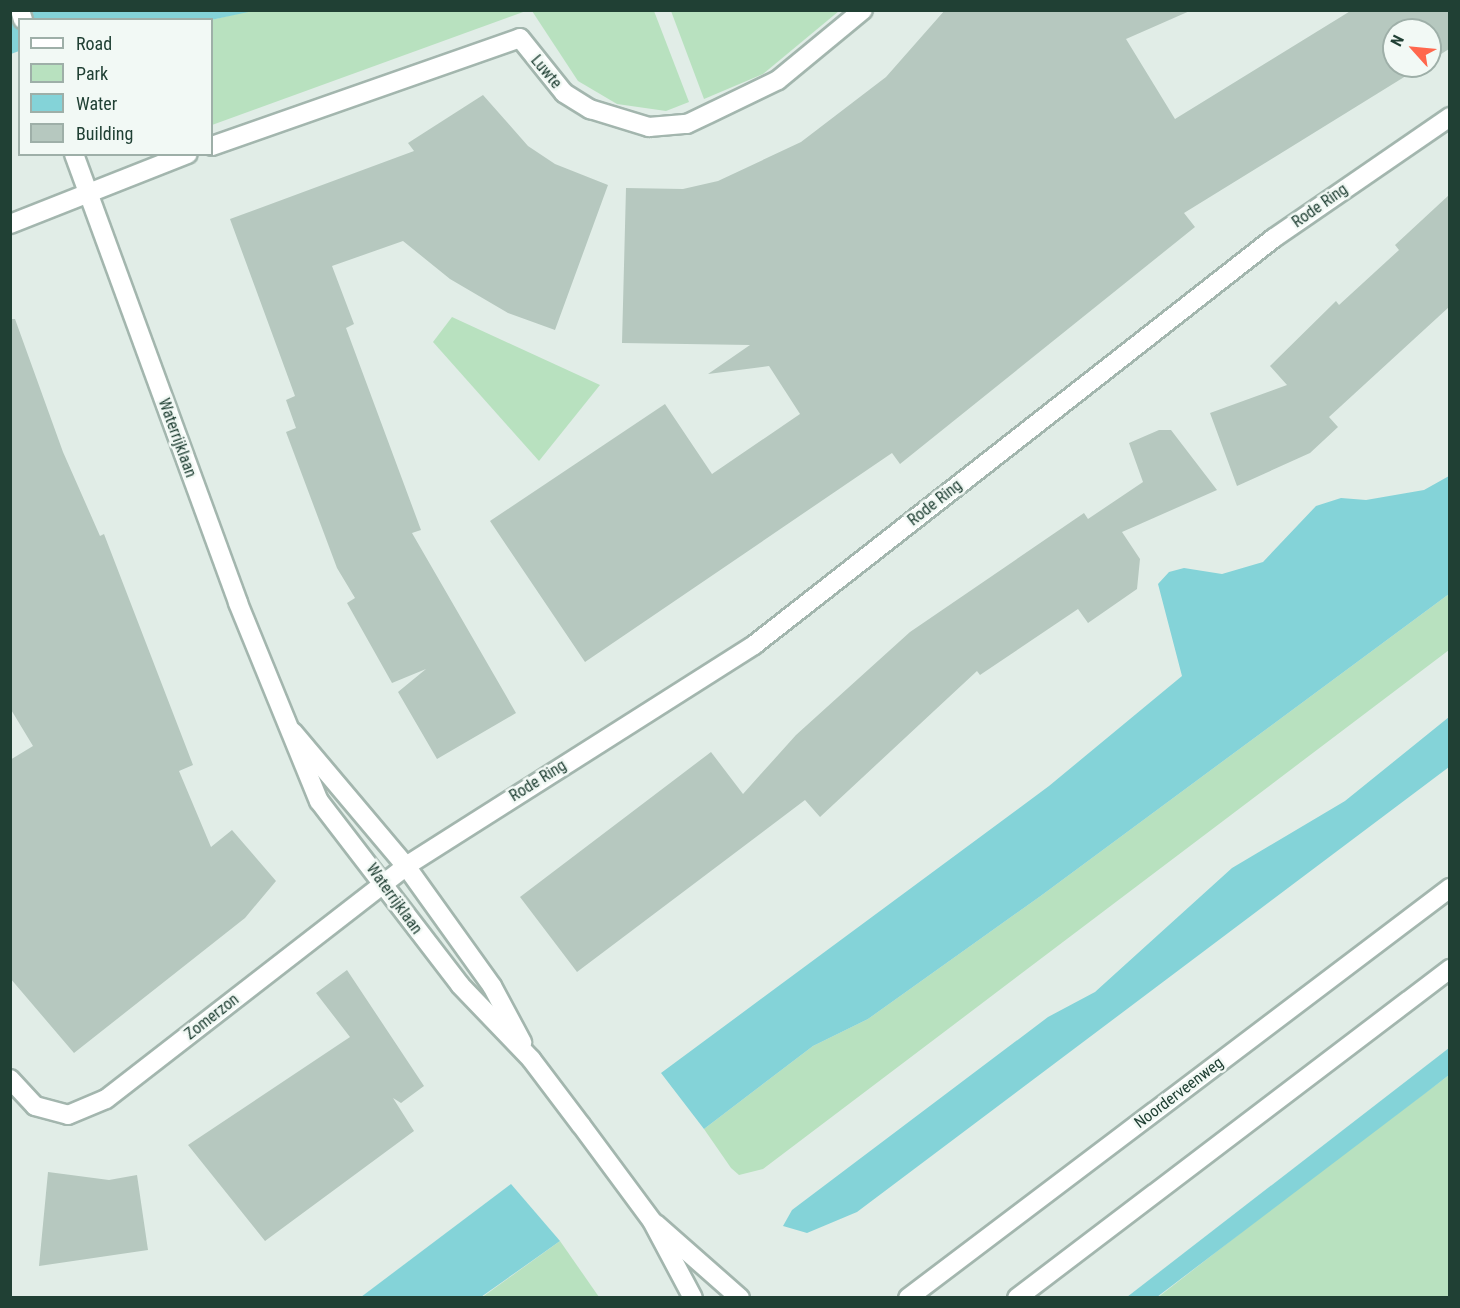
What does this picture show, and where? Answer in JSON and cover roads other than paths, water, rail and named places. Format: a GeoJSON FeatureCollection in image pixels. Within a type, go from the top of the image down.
{"type":"FeatureCollection","features":[{"type":"Feature","properties":{"kind":"street","name":"Luwte"},"geometry":{"type":"LineString","coordinates":[[213,146],[520,38],[564,93],[590,109],[649,127],[687,124],[778,80],[863,10]]}},
{"type":"Feature","properties":{"kind":"street","name":"Rode Ring"},"geometry":{"type":"LineString","coordinates":[[406,866],[754,645],[1274,238],[1449,117]]}},
{"type":"Feature","properties":{"kind":"street","name":"Waterrijklaan"},"geometry":{"type":"LineString","coordinates":[[75,156],[284,721],[319,801],[460,985],[531,1059],[582,1125],[652,1221],[693,1298]]}},
{"type":"Feature","properties":{"kind":"street"},"geometry":{"type":"LineString","coordinates":[[10,224],[183,156]]}},
{"type":"Feature","properties":{"kind":"street","name":"Waterrijklaan"},"geometry":{"type":"LineString","coordinates":[[284,721],[406,866],[492,986],[531,1059]]}},
{"type":"Feature","properties":{"kind":"street","name":"Zomerzon"},"geometry":{"type":"LineString","coordinates":[[10,1079],[35,1106],[68,1115],[106,1099],[406,866]]}},
{"type":"Feature","properties":{"kind":"street","name":"Noorderveenweg"},"geometry":{"type":"LineString","coordinates":[[908,1298],[1449,888]]}},
{"type":"Feature","properties":{"kind":"street"},"geometry":{"type":"LineString","coordinates":[[1017,1298],[1449,969]]}},
{"type":"Feature","properties":{"kind":"street","name":"Waterrijklaan"},"geometry":{"type":"LineString","coordinates":[[652,1221],[740,1298]]}},
{"type":"Feature","properties":{"kind":"water"},"geometry":{"type":"Polygon","coordinates":[[[11,11],[253,11],[213,20],[18,18],[18,51],[11,54],[11,11]]]}},
{"type":"Feature","properties":{"kind":"water"},"geometry":{"type":"Polygon","coordinates":[[[1449,476],[1449,594],[1042,895],[868,1019],[813,1046],[704,1129],[661,1073],[1049,786],[1182,676],[1158,584],[1169,572],[1184,568],[1222,574],[1263,562],[1316,506],[1341,498],[1366,500],[1424,490],[1449,476]]]}},
{"type":"Feature","properties":{"kind":"water"},"geometry":{"type":"Polygon","coordinates":[[[1449,717],[1449,767],[857,1212],[807,1233],[783,1226],[792,1210],[1048,1017],[1095,992],[1232,868],[1345,801],[1449,717]]]}},
{"type":"Feature","properties":{"kind":"water"},"geometry":{"type":"Polygon","coordinates":[[[1449,1048],[1449,1075],[1157,1297],[1127,1297],[1449,1048]]]}},
{"type":"Feature","properties":{"kind":"water"},"geometry":{"type":"Polygon","coordinates":[[[511,1184],[560,1241],[481,1297],[361,1297],[511,1184]]]}}]}
